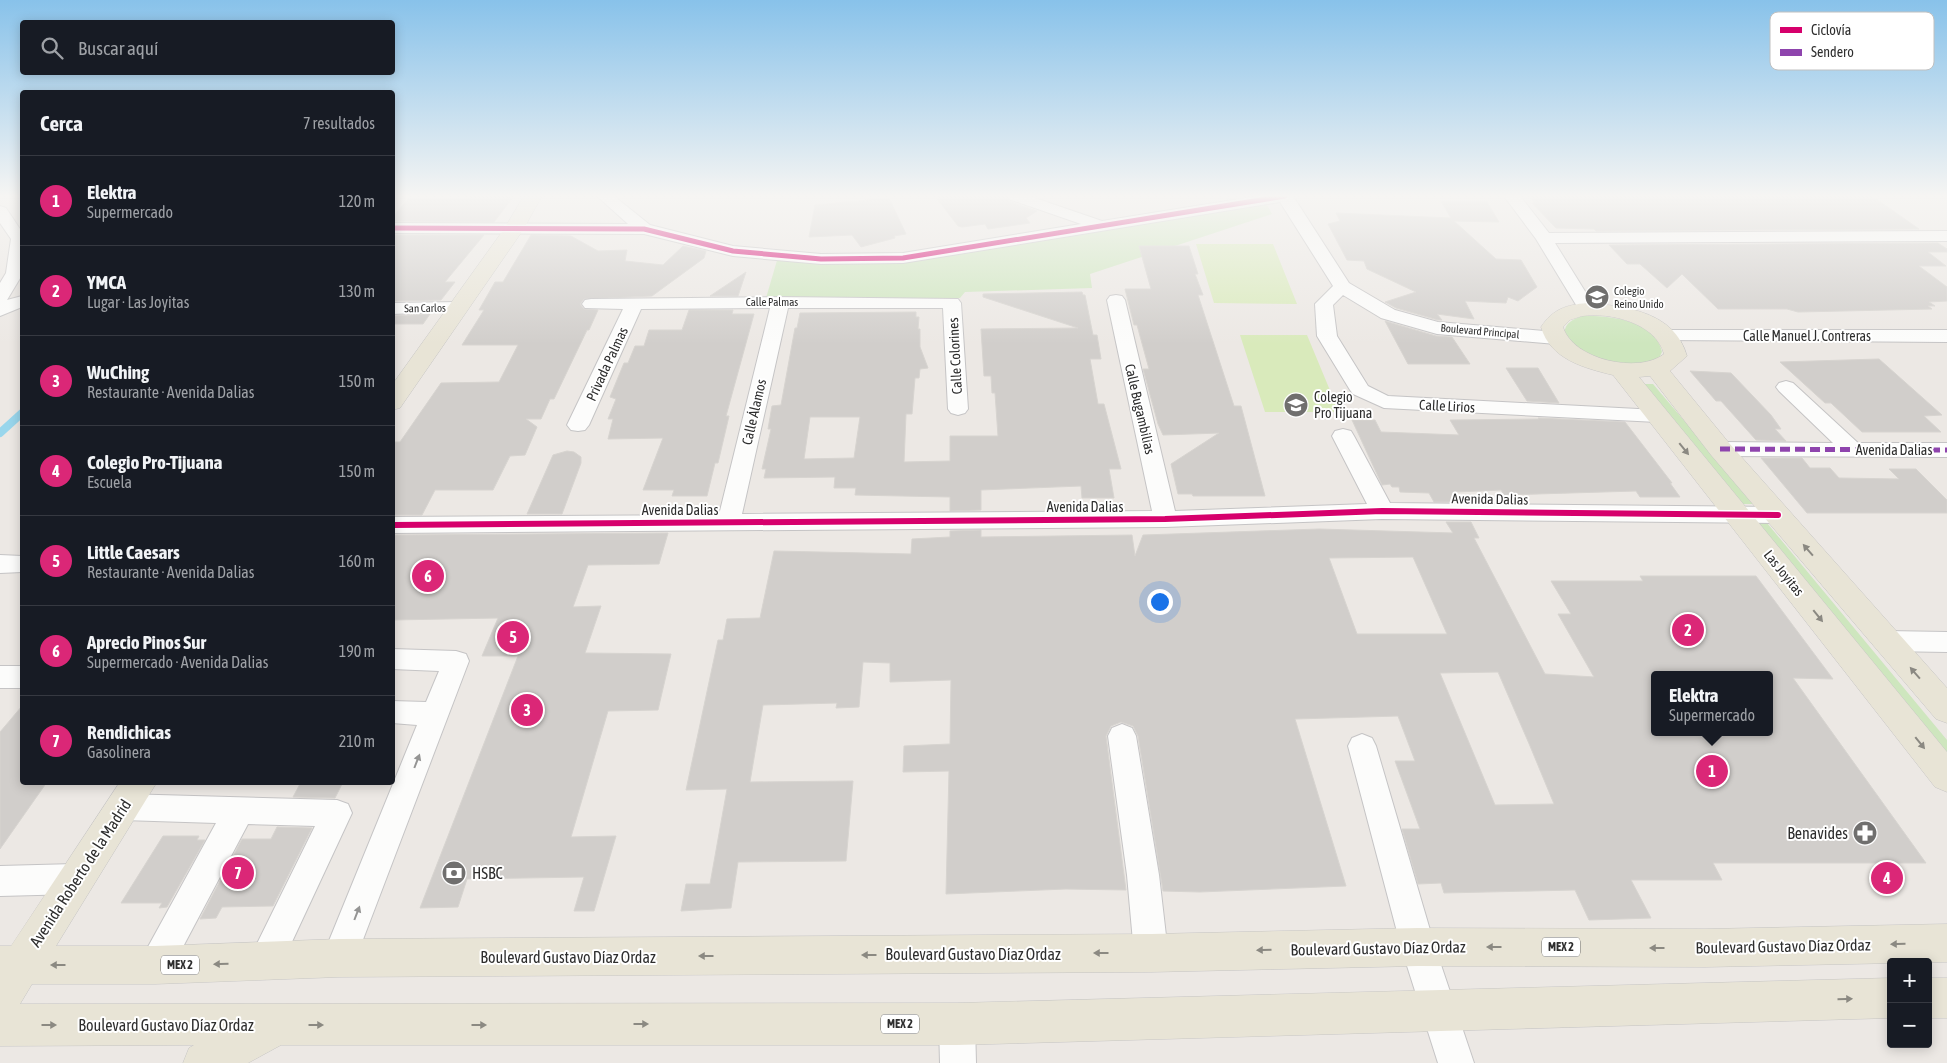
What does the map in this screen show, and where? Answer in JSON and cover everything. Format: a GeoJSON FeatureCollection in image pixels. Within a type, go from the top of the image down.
{"type":"FeatureCollection","features":[{"type":"Feature","properties":{"kind":"main road"},"geometry":{"type":"LineString","coordinates":[[395,399],[502,246]]}},
{"type":"Feature","properties":{"kind":"main road"},"geometry":{"type":"LineString","coordinates":[[1587,309],[1632,316],[1652,325],[1668,336],[1675,347],[1676,356],[1670,364],[1657,370],[1620,370],[1585,359],[1570,351],[1556,338],[1552,327],[1557,318],[1569,312],[1587,309]]}},
{"type":"Feature","properties":{"kind":"main road","name":"Las Joyitas"},"geometry":{"type":"LineString","coordinates":[[1620,370],[1947,777]]}},
{"type":"Feature","properties":{"kind":"main road"},"geometry":{"type":"LineString","coordinates":[[1657,370],[1720,449],[1947,710]]}},
{"type":"Feature","properties":{"kind":"main road","name":"Avenida Roberto de la Madrid"},"geometry":{"type":"LineString","coordinates":[[0,1000],[11,965],[74,880],[132,794]]}},
{"type":"Feature","properties":{"kind":"main road","name":"Boulevard Gustavo Díaz Ordaz"},"geometry":{"type":"LineString","coordinates":[[11,965],[155,965],[339,958],[1151,953],[1418,947],[1705,948],[1947,943]]}},
{"type":"Feature","properties":{"kind":"main road","name":"Boulevard Gustavo Díaz Ordaz"},"geometry":{"type":"LineString","coordinates":[[0,1025],[957,1024],[1887,998]]}},
{"type":"Feature","properties":{"kind":"main road"},"geometry":{"type":"LineString","coordinates":[[1932,998],[1947,998]]}},
{"type":"Feature","properties":{"kind":"main road"},"geometry":{"type":"LineString","coordinates":[[204,1063],[278,1025]]}},
{"type":"Feature","properties":{"kind":"street"},"geometry":{"type":"LineString","coordinates":[[0,298],[15,273],[18,246]]}},
{"type":"Feature","properties":{"kind":"street"},"geometry":{"type":"LineString","coordinates":[[711,246],[733,251],[821,259],[902,258],[979,246]]}},
{"type":"Feature","properties":{"kind":"street","name":"Boulevard Principal"},"geometry":{"type":"LineString","coordinates":[[1316,246],[1342,288],[1388,314],[1438,328],[1556,338]]}},
{"type":"Feature","properties":{"kind":"street"},"geometry":{"type":"LineString","coordinates":[[1549,246],[1587,309]]}},
{"type":"Feature","properties":{"kind":"street","name":"Calle Lirios"},"geometry":{"type":"LineString","coordinates":[[1342,288],[1324,304],[1327,336],[1360,390],[1384,402],[1657,416]]}},
{"type":"Feature","properties":{"kind":"street","name":"Calle Bugambilias"},"geometry":{"type":"LineString","coordinates":[[1116,300],[1165,519]]}},
{"type":"Feature","properties":{"kind":"street"},"geometry":{"type":"LineString","coordinates":[[0,310],[20,302]]}},
{"type":"Feature","properties":{"kind":"street","name":"Calle Álamos"},"geometry":{"type":"LineString","coordinates":[[729,522],[780,302]]}},
{"type":"Feature","properties":{"kind":"street","name":"Privada Palmas"},"geometry":{"type":"LineString","coordinates":[[578,425],[635,303]]}},
{"type":"Feature","properties":{"kind":"street","name":"Calle Palmas"},"geometry":{"type":"LineString","coordinates":[[591,304],[952,303]]}},
{"type":"Feature","properties":{"kind":"street","name":"Calle Colorines"},"geometry":{"type":"LineString","coordinates":[[952,303],[958,409]]}},
{"type":"Feature","properties":{"kind":"street","name":"San Carlos"},"geometry":{"type":"LineString","coordinates":[[395,309],[458,308]]}},
{"type":"Feature","properties":{"kind":"street","name":"Calle Manuel J. Contreras"},"geometry":{"type":"LineString","coordinates":[[1668,336],[1947,336]]}},
{"type":"Feature","properties":{"kind":"street"},"geometry":{"type":"LineString","coordinates":[[1786,388],[1854,450]]}},
{"type":"Feature","properties":{"kind":"street"},"geometry":{"type":"LineString","coordinates":[[1343,436],[1382,511]]}},
{"type":"Feature","properties":{"kind":"street","name":"Avenida Dalias"},"geometry":{"type":"LineString","coordinates":[[1720,449],[1947,450]]}},
{"type":"Feature","properties":{"kind":"street","name":"Avenida Dalias"},"geometry":{"type":"LineString","coordinates":[[395,525],[1165,519],[1382,511],[1778,515]]}},
{"type":"Feature","properties":{"kind":"street"},"geometry":{"type":"LineString","coordinates":[[0,564],[20,564]]}},
{"type":"Feature","properties":{"kind":"street"},"geometry":{"type":"LineString","coordinates":[[1888,641],[1947,642]]}},
{"type":"Feature","properties":{"kind":"street"},"geometry":{"type":"LineString","coordinates":[[339,958],[456,661],[395,659]]}},
{"type":"Feature","properties":{"kind":"street"},"geometry":{"type":"LineString","coordinates":[[395,712],[435,714]]}},
{"type":"Feature","properties":{"kind":"street"},"geometry":{"type":"LineString","coordinates":[[1122,736],[1143,876],[1151,953]]}},
{"type":"Feature","properties":{"kind":"street"},"geometry":{"type":"LineString","coordinates":[[1362,746],[1418,947],[1456,1063]]}},
{"type":"Feature","properties":{"kind":"street"},"geometry":{"type":"LineString","coordinates":[[132,794],[239,811],[336,813],[265,962]]}},
{"type":"Feature","properties":{"kind":"street"},"geometry":{"type":"LineString","coordinates":[[155,965],[239,811]]}},
{"type":"Feature","properties":{"kind":"street"},"geometry":{"type":"LineString","coordinates":[[0,881],[74,880]]}},
{"type":"Feature","properties":{"kind":"street"},"geometry":{"type":"LineString","coordinates":[[957,1024],[958,1063]]}},
{"type":"Feature","properties":{"kind":"green space"},"geometry":{"type":"Polygon","coordinates":[[[978,246],[1176,246],[1090,274],[1092,288],[965,292],[960,298],[766,298],[778,257],[898,258],[978,246]]]}},
{"type":"Feature","properties":{"kind":"green space"},"geometry":{"type":"Polygon","coordinates":[[[1196,246],[1274,246],[1297,304],[1214,303],[1196,246]]]}},
{"type":"Feature","properties":{"kind":"green space"},"geometry":{"type":"Polygon","coordinates":[[[1582,316],[1617,319],[1641,326],[1658,341],[1662,352],[1659,358],[1638,365],[1606,361],[1578,349],[1564,333],[1566,326],[1570,322],[1582,316]]]}},
{"type":"Feature","properties":{"kind":"green space"},"geometry":{"type":"Polygon","coordinates":[[[1240,335],[1307,335],[1339,412],[1265,412],[1240,335]]]}},
{"type":"Feature","properties":{"kind":"green space"},"geometry":{"type":"Polygon","coordinates":[[[1642,384],[1653,384],[1755,504],[1742,504],[1642,384]]]}},
{"type":"Feature","properties":{"kind":"green space"},"geometry":{"type":"Polygon","coordinates":[[[1753,523],[1767,523],[1947,740],[1947,761],[1753,523]]]}},
{"type":"Feature","properties":{"kind":"building"},"geometry":{"type":"Polygon","coordinates":[[[395,246],[475,246],[445,282],[455,282],[441,300],[395,301],[395,246]]]}},
{"type":"Feature","properties":{"kind":"building"},"geometry":{"type":"Polygon","coordinates":[[[525,246],[588,246],[598,251],[627,250],[625,261],[663,265],[683,246],[706,251],[704,258],[652,296],[584,299],[580,304],[584,309],[598,310],[589,330],[587,330],[554,399],[550,399],[541,419],[526,419],[537,427],[525,455],[510,456],[493,490],[435,490],[422,515],[395,515],[395,442],[400,442],[441,383],[499,382],[518,345],[462,345],[484,310],[479,310],[495,282],[503,282],[525,246]]]}},
{"type":"Feature","properties":{"kind":"building"},"geometry":{"type":"Polygon","coordinates":[[[1139,246],[1189,246],[1198,274],[1195,274],[1203,295],[1198,295],[1234,406],[1241,406],[1265,496],[1193,496],[1192,494],[1178,494],[1171,464],[1219,433],[1163,435],[1158,424],[1143,369],[1149,369],[1137,325],[1134,325],[1125,289],[1151,289],[1139,246]]]}},
{"type":"Feature","properties":{"kind":"building"},"geometry":{"type":"Polygon","coordinates":[[[1339,246],[1481,246],[1496,259],[1521,260],[1537,287],[1518,301],[1508,297],[1506,303],[1465,301],[1474,319],[1437,314],[1442,320],[1438,320],[1396,308],[1385,302],[1416,292],[1367,269],[1364,261],[1347,260],[1339,246]]]}},
{"type":"Feature","properties":{"kind":"building"},"geometry":{"type":"Polygon","coordinates":[[[1610,246],[1942,246],[1947,249],[1947,252],[1928,252],[1946,266],[1919,266],[1947,287],[1947,301],[1929,302],[1935,306],[1928,306],[1932,309],[1798,312],[1787,309],[1718,309],[1682,274],[1667,288],[1640,264],[1627,264],[1610,246]]]}},
{"type":"Feature","properties":{"kind":"building"},"geometry":{"type":"Polygon","coordinates":[[[746,272],[738,296],[710,296],[746,272]]]}},
{"type":"Feature","properties":{"kind":"building"},"geometry":{"type":"Polygon","coordinates":[[[1082,292],[1085,295],[1093,335],[1097,335],[1101,359],[1090,359],[1098,404],[1104,404],[1121,469],[1109,469],[1114,498],[1082,498],[1081,486],[981,490],[981,510],[950,511],[950,497],[855,495],[856,488],[834,488],[835,477],[764,478],[766,469],[762,469],[771,429],[768,429],[772,406],[781,405],[795,328],[797,328],[800,313],[916,312],[916,317],[919,317],[920,347],[928,368],[920,369],[919,378],[915,378],[912,414],[906,414],[904,462],[950,461],[950,436],[998,436],[995,393],[992,393],[991,376],[984,376],[981,329],[1078,328],[983,297],[983,294],[1082,292]],[[810,417],[804,459],[854,458],[860,417],[810,417]]]}},
{"type":"Feature","properties":{"kind":"building"},"geometry":{"type":"Polygon","coordinates":[[[689,310],[733,310],[732,314],[754,314],[726,416],[729,416],[718,463],[715,463],[707,496],[672,496],[674,490],[643,490],[663,438],[608,439],[613,419],[608,419],[616,399],[610,397],[624,363],[628,363],[635,346],[644,346],[649,330],[682,330],[689,310]]]}},
{"type":"Feature","properties":{"kind":"building"},"geometry":{"type":"Polygon","coordinates":[[[430,314],[423,324],[395,324],[395,316],[430,314]]]}},
{"type":"Feature","properties":{"kind":"building"},"geometry":{"type":"Polygon","coordinates":[[[1385,321],[1436,336],[1452,337],[1470,364],[1408,364],[1385,321]]]}},
{"type":"Feature","properties":{"kind":"building"},"geometry":{"type":"Polygon","coordinates":[[[1879,359],[1942,415],[1924,416],[1941,432],[1862,432],[1831,403],[1825,403],[1780,362],[1879,359]]]}},
{"type":"Feature","properties":{"kind":"building"},"geometry":{"type":"Polygon","coordinates":[[[1506,368],[1538,368],[1559,403],[1527,401],[1506,368]]]}},
{"type":"Feature","properties":{"kind":"building"},"geometry":{"type":"Polygon","coordinates":[[[1690,371],[1731,373],[1771,415],[1781,429],[1775,429],[1786,441],[1756,440],[1721,401],[1716,401],[1690,371]]]}},
{"type":"Feature","properties":{"kind":"building"},"geometry":{"type":"Polygon","coordinates":[[[1538,418],[1625,422],[1672,483],[1670,483],[1680,497],[1640,497],[1636,491],[1504,495],[1501,490],[1456,492],[1461,502],[1434,502],[1429,493],[1400,492],[1399,487],[1392,487],[1390,484],[1382,485],[1352,420],[1375,420],[1381,432],[1459,435],[1450,420],[1538,418]]]}},
{"type":"Feature","properties":{"kind":"building"},"geometry":{"type":"Polygon","coordinates":[[[567,451],[574,452],[581,457],[581,463],[562,514],[527,514],[553,455],[567,451]]]}},
{"type":"Feature","properties":{"kind":"building"},"geometry":{"type":"Polygon","coordinates":[[[1761,458],[1802,458],[1810,468],[1830,468],[1839,478],[1899,479],[1889,469],[1916,469],[1947,500],[1947,513],[1807,513],[1761,458]]]}},
{"type":"Feature","properties":{"kind":"building"},"geometry":{"type":"Polygon","coordinates":[[[1446,522],[1471,522],[1479,538],[1474,538],[1545,674],[1594,677],[1558,614],[1571,614],[1551,581],[1643,581],[1640,576],[1756,576],[1833,679],[1793,678],[1926,863],[1713,863],[1722,880],[1631,880],[1651,918],[1589,920],[1575,890],[1444,893],[1441,883],[1418,884],[1402,829],[1420,829],[1395,761],[1415,761],[1398,716],[1295,719],[1346,886],[1200,892],[1163,891],[1138,736],[1133,726],[1121,722],[1111,726],[1106,736],[1126,890],[1066,889],[946,894],[949,771],[903,772],[904,746],[950,744],[951,680],[890,682],[890,663],[863,662],[859,707],[836,708],[837,703],[763,705],[750,782],[853,781],[846,861],[738,862],[731,908],[681,911],[686,884],[710,884],[727,789],[686,790],[718,640],[723,640],[727,619],[760,618],[774,551],[911,554],[912,539],[950,537],[950,531],[981,530],[981,537],[1132,535],[1135,556],[1143,535],[1319,529],[1453,533],[1446,522]],[[1413,557],[1329,558],[1357,634],[1447,634],[1413,557]],[[1498,672],[1440,673],[1495,805],[1554,804],[1530,746],[1498,672]]]}},
{"type":"Feature","properties":{"kind":"building"},"geometry":{"type":"Polygon","coordinates":[[[668,533],[659,564],[588,565],[573,607],[601,606],[585,653],[671,654],[658,710],[608,711],[571,837],[616,836],[594,911],[574,911],[584,877],[467,879],[458,907],[420,908],[518,656],[482,656],[498,618],[395,620],[395,535],[668,533]]]}},
{"type":"Feature","properties":{"kind":"building"},"geometry":{"type":"Polygon","coordinates":[[[20,708],[20,785],[45,785],[0,849],[0,732],[20,708]]]}},
{"type":"Feature","properties":{"kind":"building"},"geometry":{"type":"Polygon","coordinates":[[[299,785],[342,785],[335,798],[293,797],[299,785]]]}},
{"type":"Feature","properties":{"kind":"building"},"geometry":{"type":"Polygon","coordinates":[[[277,827],[312,828],[273,906],[222,907],[216,918],[200,919],[242,839],[271,839],[277,827]]]}},
{"type":"Feature","properties":{"kind":"building"},"geometry":{"type":"Polygon","coordinates":[[[163,836],[199,836],[197,840],[205,840],[167,907],[159,908],[162,903],[121,903],[163,836]]]}},
{"type":"Feature","properties":{"kind":"waterway"},"geometry":{"type":"LineString","coordinates":[[0,433],[20,415]]}},
{"type":"Feature","properties":{"kind":"marked path"},"geometry":{"type":"LineString","coordinates":[[1720,449],[1947,450]]}},
{"type":"Feature","properties":{"kind":"cycle path"},"geometry":{"type":"LineString","coordinates":[[711,246],[733,251],[821,259],[903,258],[979,246]]}},
{"type":"Feature","properties":{"kind":"cycle path"},"geometry":{"type":"LineString","coordinates":[[395,525],[1165,519],[1382,511],[1778,515]]}},
{"type":"Feature","properties":{"kind":"place","name":"Colegio Reino Unido"},"geometry":{"type":"Point","coordinates":[1597,297]}},
{"type":"Feature","properties":{"kind":"place","name":"Colegio Pro Tijuana"},"geometry":{"type":"Point","coordinates":[1296,405]}},
{"type":"Feature","properties":{"kind":"place","name":"Aprecio Pinos Sur"},"geometry":{"type":"Point","coordinates":[428,576]}},
{"type":"Feature","properties":{"kind":"place","name":"YMCA"},"geometry":{"type":"Point","coordinates":[1688,630]}},
{"type":"Feature","properties":{"kind":"place","name":"Little Caesars"},"geometry":{"type":"Point","coordinates":[513,637]}},
{"type":"Feature","properties":{"kind":"place","name":"WuChing"},"geometry":{"type":"Point","coordinates":[527,710]}},
{"type":"Feature","properties":{"kind":"place","name":"Elektra"},"geometry":{"type":"Point","coordinates":[1712,771]}},
{"type":"Feature","properties":{"kind":"place","name":"Benavides"},"geometry":{"type":"Point","coordinates":[1865,833]}},
{"type":"Feature","properties":{"kind":"place","name":"Rendichicas"},"geometry":{"type":"Point","coordinates":[238,873]}},
{"type":"Feature","properties":{"kind":"place","name":"HSBC"},"geometry":{"type":"Point","coordinates":[454,873]}},
{"type":"Feature","properties":{"kind":"place","name":"Colegio Pro-Tijuana"},"geometry":{"type":"Point","coordinates":[1887,878]}}]}
